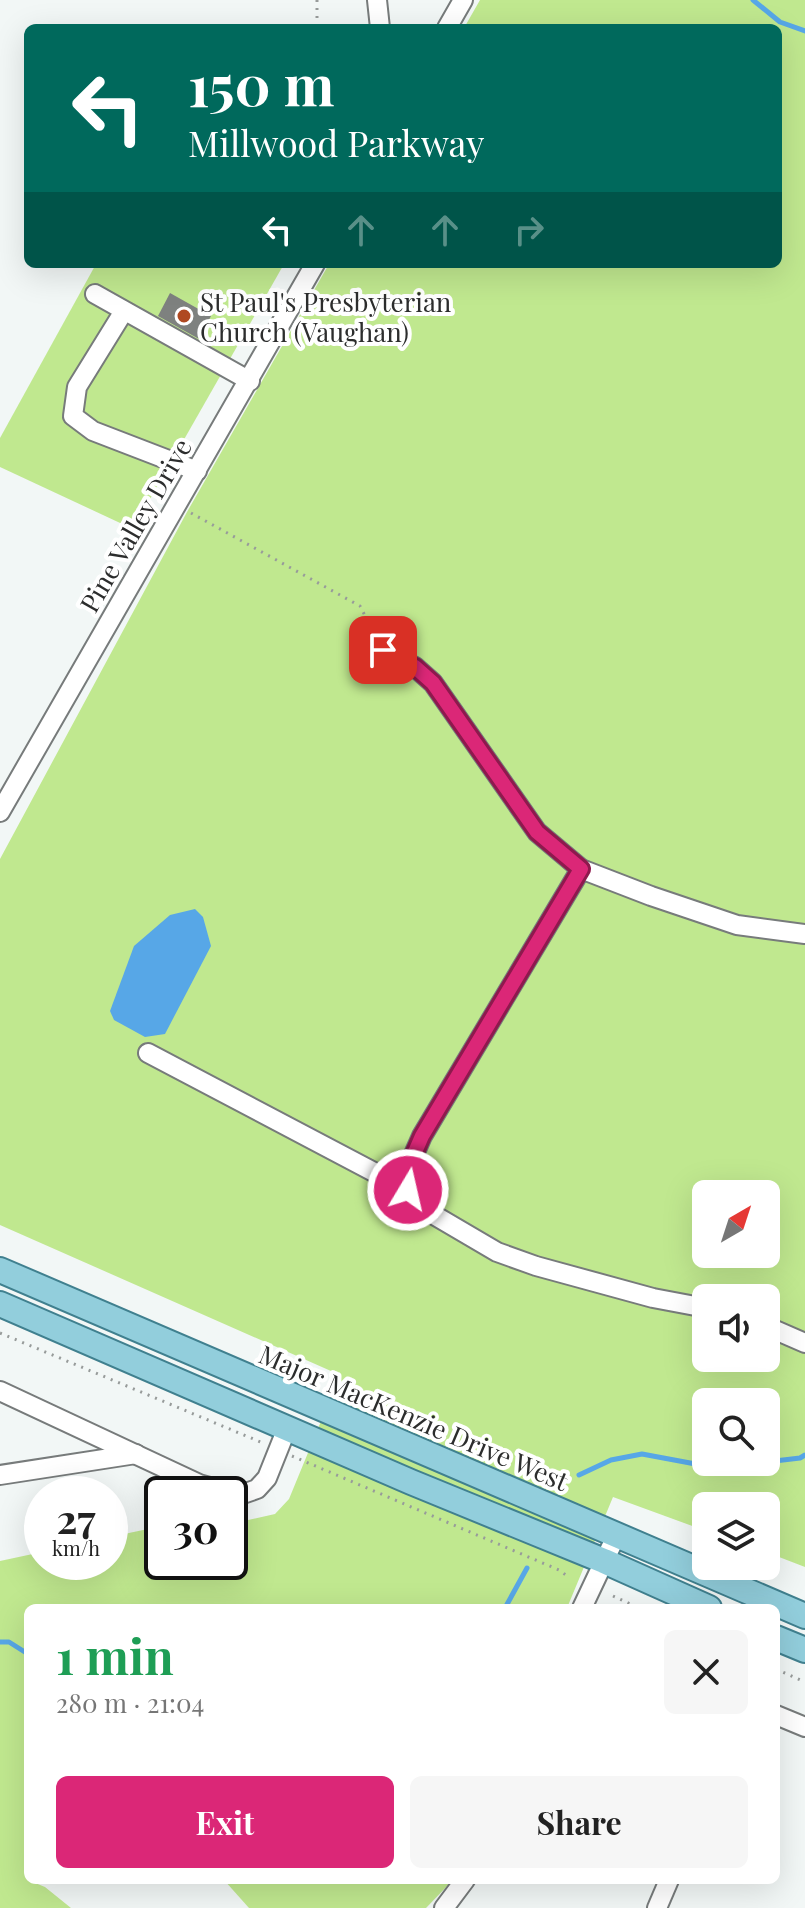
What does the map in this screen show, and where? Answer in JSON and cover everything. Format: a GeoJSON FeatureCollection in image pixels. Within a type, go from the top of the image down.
{"type":"FeatureCollection","features":[{"type":"Feature","properties":{"kind":"main road","name":"Major MacKenzie Drive West"},"geometry":{"type":"LineString","coordinates":[[0,1270],[777,1604]]}},
{"type":"Feature","properties":{"kind":"main road"},"geometry":{"type":"LineString","coordinates":[[0,1304],[700,1604]]}},
{"type":"Feature","properties":{"kind":"main road","name":"Major MacKenzie Drive West"},"geometry":{"type":"LineString","coordinates":[[780,1605],[805,1616]]}},
{"type":"Feature","properties":{"kind":"main road"},"geometry":{"type":"LineString","coordinates":[[780,1640],[805,1650]]}},
{"type":"Feature","properties":{"kind":"street"},"geometry":{"type":"LineString","coordinates":[[377,0],[380,24]]}},
{"type":"Feature","properties":{"kind":"street"},"geometry":{"type":"LineString","coordinates":[[449,24],[463,0]]}},
{"type":"Feature","properties":{"kind":"street","name":"Pine Valley Drive"},"geometry":{"type":"LineString","coordinates":[[0,812],[313,268]]}},
{"type":"Feature","properties":{"kind":"street"},"geometry":{"type":"LineString","coordinates":[[95,294],[250,381]]}},
{"type":"Feature","properties":{"kind":"street"},"geometry":{"type":"LineString","coordinates":[[124,311],[77,387],[73,416],[93,431],[197,471]]}},
{"type":"Feature","properties":{"kind":"street"},"geometry":{"type":"LineString","coordinates":[[383,650],[415,667],[433,683],[537,832],[581,869],[737,925],[805,934]]}},
{"type":"Feature","properties":{"kind":"street"},"geometry":{"type":"LineString","coordinates":[[408,1190],[405,1175],[422,1136],[581,869]]}},
{"type":"Feature","properties":{"kind":"street"},"geometry":{"type":"LineString","coordinates":[[148,1053],[408,1190],[422,1208],[497,1252],[653,1298],[692,1305]]}},
{"type":"Feature","properties":{"kind":"street"},"geometry":{"type":"LineString","coordinates":[[780,1332],[805,1343]]}},
{"type":"Feature","properties":{"kind":"street"},"geometry":{"type":"LineString","coordinates":[[0,1391],[199,1484],[240,1495],[257,1489],[267,1478],[287,1428]]}},
{"type":"Feature","properties":{"kind":"street"},"geometry":{"type":"LineString","coordinates":[[0,1475],[136,1454]]}},
{"type":"Feature","properties":{"kind":"street"},"geometry":{"type":"LineString","coordinates":[[584,1604],[617,1534]]}},
{"type":"Feature","properties":{"kind":"street"},"geometry":{"type":"LineString","coordinates":[[780,1717],[805,1727]]}},
{"type":"Feature","properties":{"kind":"street"},"geometry":{"type":"LineString","coordinates":[[444,1908],[462,1884]]}},
{"type":"Feature","properties":{"kind":"street"},"geometry":{"type":"LineString","coordinates":[[657,1908],[667,1884]]}},
{"type":"Feature","properties":{"kind":"path"},"geometry":{"type":"LineString","coordinates":[[317,0],[317,24]]}},
{"type":"Feature","properties":{"kind":"path"},"geometry":{"type":"LineString","coordinates":[[177,505],[360,606],[383,650]]}},
{"type":"Feature","properties":{"kind":"path"},"geometry":{"type":"LineString","coordinates":[[613,1596],[630,1604]]}},
{"type":"Feature","properties":{"kind":"path"},"geometry":{"type":"LineString","coordinates":[[780,1671],[805,1682]]}},
{"type":"Feature","properties":{"kind":"green space"},"geometry":{"type":"Polygon","coordinates":[[[480,0],[805,0],[805,1567],[780,1557],[780,1492],[692,1492],[692,1526],[613,1497],[569,1604],[24,1604],[24,1884],[45,1887],[71,1908],[0,1908],[0,1561],[24,1556],[24,1580],[128,1580],[128,1533],[144,1530],[144,1580],[248,1580],[248,1520],[275,1514],[289,1499],[340,1375],[0,1225],[0,859],[187,512],[327,268],[782,268],[782,24],[466,24],[480,0]]]}},
{"type":"Feature","properties":{"kind":"green space"},"geometry":{"type":"Polygon","coordinates":[[[94,268],[282,268],[133,529],[0,467],[0,438],[94,268]]]}},
{"type":"Feature","properties":{"kind":"green space"},"geometry":{"type":"Polygon","coordinates":[[[228,1884],[449,1884],[426,1908],[249,1908],[228,1884]]]}},
{"type":"Feature","properties":{"kind":"water"},"geometry":{"type":"Polygon","coordinates":[[[195,909],[203,917],[211,946],[165,1034],[145,1037],[114,1020],[110,1011],[134,946],[170,915],[195,909]]]}},
{"type":"Feature","properties":{"kind":"building","name":"St Paul's Presbyterian Church (Vaughan)"},"geometry":{"type":"Polygon","coordinates":[[[170,293],[211,316],[199,339],[158,316],[170,293]]]}},
{"type":"Feature","properties":{"kind":"waterway"},"geometry":{"type":"LineString","coordinates":[[753,0],[780,22],[805,31]]}},
{"type":"Feature","properties":{"kind":"waterway"},"geometry":{"type":"LineString","coordinates":[[579,1475],[611,1460],[642,1454],[717,1468],[805,1455]]}},
{"type":"Feature","properties":{"kind":"waterway"},"geometry":{"type":"LineString","coordinates":[[507,1604],[527,1568]]}},
{"type":"Feature","properties":{"kind":"waterway"},"geometry":{"type":"LineString","coordinates":[[0,1642],[9,1642],[24,1651]]}},
{"type":"Feature","properties":{"kind":"place","name":"St Paul's Presbyterian Church (Vaughan)"},"geometry":{"type":"Point","coordinates":[184,316]}},
{"type":"Feature","properties":{"kind":"route"},"geometry":{"type":"LineString","coordinates":[[383,650],[415,667],[433,683],[537,832],[581,869],[460,1077],[422,1136],[405,1175],[408,1190]]}}]}
